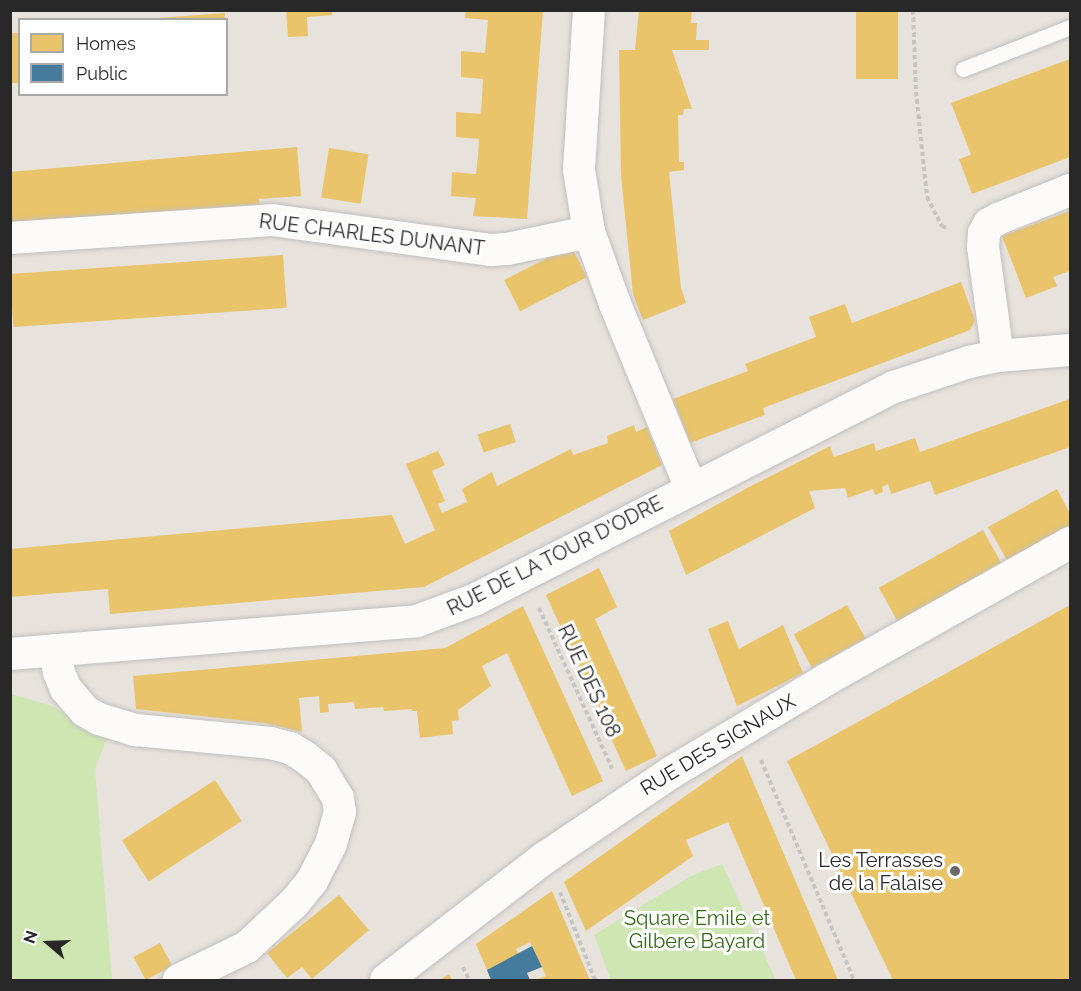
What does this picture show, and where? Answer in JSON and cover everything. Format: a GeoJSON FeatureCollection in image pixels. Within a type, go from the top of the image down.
{"type":"FeatureCollection","features":[{"type":"Feature","properties":{"kind":"street"},"geometry":{"type":"LineString","coordinates":[[589,10],[579,170],[589,232],[615,304],[691,488]]}},
{"type":"Feature","properties":{"kind":"street"},"geometry":{"type":"LineString","coordinates":[[998,356],[983,248],[984,233],[989,224],[1071,190]]}},
{"type":"Feature","properties":{"kind":"street","name":"RUE CHARLES DUNANT"},"geometry":{"type":"LineString","coordinates":[[10,238],[272,220],[492,250],[589,232]]}},
{"type":"Feature","properties":{"kind":"street","name":"RUE DE LA TOUR D'ODRE"},"geometry":{"type":"LineString","coordinates":[[10,654],[417,621],[466,604],[894,387],[940,370],[998,356],[1071,350]]}},
{"type":"Feature","properties":{"kind":"street","name":"RUE DES SIGNAUX"},"geometry":{"type":"LineString","coordinates":[[387,981],[546,858],[627,801],[746,726],[1071,543]]}},
{"type":"Feature","properties":{"kind":"street"},"geometry":{"type":"LineString","coordinates":[[55,650],[59,672],[66,689],[85,711],[99,719],[136,730],[270,743],[290,748],[321,771],[338,798],[340,812],[331,844],[312,881],[295,902],[247,947],[179,981]]}},
{"type":"Feature","properties":{"kind":"lane"},"geometry":{"type":"LineString","coordinates":[[963,69],[1071,27]]}},
{"type":"Feature","properties":{"kind":"path"},"geometry":{"type":"LineString","coordinates":[[913,10],[916,92],[927,196],[942,226],[983,248]]}},
{"type":"Feature","properties":{"kind":"path","name":"RUE DES 108"},"geometry":{"type":"LineString","coordinates":[[523,574],[627,801]]}},
{"type":"Feature","properties":{"kind":"path"},"geometry":{"type":"LineString","coordinates":[[746,726],[854,981]]}},
{"type":"Feature","properties":{"kind":"path"},"geometry":{"type":"LineString","coordinates":[[546,858],[595,981]]}},
{"type":"Feature","properties":{"kind":"green space"},"geometry":{"type":"Polygon","coordinates":[[[11,694],[52,706],[106,740],[95,770],[112,980],[11,980],[11,694]]]}},
{"type":"Feature","properties":{"kind":"green space","name":"Square Emile et Gilbere Bayard"},"geometry":{"type":"Polygon","coordinates":[[[722,864],[776,980],[611,980],[594,935],[691,876],[722,864]]]}},
{"type":"Feature","properties":{"kind":"building: Homes"},"geometry":{"type":"Polygon","coordinates":[[[286,10],[332,10],[332,15],[307,17],[308,36],[288,37],[286,10]]]}},
{"type":"Feature","properties":{"kind":"building: Homes"},"geometry":{"type":"Polygon","coordinates":[[[466,10],[543,10],[527,219],[473,216],[476,198],[451,196],[452,172],[476,174],[478,156],[479,139],[456,137],[456,112],[481,114],[483,79],[461,77],[461,51],[485,53],[488,20],[465,18],[466,10]]]}},
{"type":"Feature","properties":{"kind":"building: Homes"},"geometry":{"type":"Polygon","coordinates":[[[639,10],[692,10],[691,23],[697,23],[696,40],[709,40],[709,50],[672,50],[692,109],[684,109],[683,115],[678,115],[679,162],[684,162],[684,170],[669,172],[681,288],[686,303],[643,320],[633,294],[621,176],[619,50],[635,50],[639,10]]]}},
{"type":"Feature","properties":{"kind":"building: Homes"},"geometry":{"type":"Polygon","coordinates":[[[856,10],[898,10],[898,79],[856,79],[856,10]]]}},
{"type":"Feature","properties":{"kind":"building: Homes"},"geometry":{"type":"Polygon","coordinates":[[[225,13],[225,18],[158,18],[225,13]]]}},
{"type":"Feature","properties":{"kind":"building: Homes"},"geometry":{"type":"Polygon","coordinates":[[[10,33],[18,33],[18,83],[10,83],[10,33]]]}},
{"type":"Feature","properties":{"kind":"building: Homes"},"geometry":{"type":"Polygon","coordinates":[[[1070,59],[1070,157],[972,194],[959,159],[971,155],[951,103],[1070,59]]]}},
{"type":"Feature","properties":{"kind":"building: Homes"},"geometry":{"type":"Polygon","coordinates":[[[297,147],[301,196],[259,199],[260,204],[10,224],[10,172],[297,147]]]}},
{"type":"Feature","properties":{"kind":"building: Homes"},"geometry":{"type":"Polygon","coordinates":[[[329,148],[369,154],[361,204],[321,197],[329,148]]]}},
{"type":"Feature","properties":{"kind":"building: Homes"},"geometry":{"type":"Polygon","coordinates":[[[1070,211],[1070,271],[1053,277],[1057,286],[1026,298],[1002,236],[1070,211]]]}},
{"type":"Feature","properties":{"kind":"building: Homes"},"geometry":{"type":"Polygon","coordinates":[[[571,246],[587,277],[520,311],[504,280],[571,246]]]}},
{"type":"Feature","properties":{"kind":"building: Homes"},"geometry":{"type":"Polygon","coordinates":[[[283,255],[287,308],[13,327],[10,274],[283,255]]]}},
{"type":"Feature","properties":{"kind":"building: Homes"},"geometry":{"type":"Polygon","coordinates":[[[961,282],[975,320],[970,330],[763,408],[765,415],[690,443],[673,399],[748,371],[745,364],[816,337],[809,317],[845,304],[852,323],[961,282]]]}},
{"type":"Feature","properties":{"kind":"building: Homes"},"geometry":{"type":"Polygon","coordinates":[[[1070,399],[1070,447],[935,495],[930,481],[891,494],[888,484],[882,487],[883,492],[875,495],[873,489],[848,498],[845,488],[809,491],[815,508],[686,575],[669,531],[830,446],[834,457],[874,443],[876,451],[915,438],[920,452],[1070,399]]]}},
{"type":"Feature","properties":{"kind":"building: Homes"},"geometry":{"type":"Polygon","coordinates":[[[510,424],[516,442],[484,453],[478,435],[510,424]]]}},
{"type":"Feature","properties":{"kind":"building: Homes"},"geometry":{"type":"Polygon","coordinates":[[[634,425],[636,432],[647,427],[662,465],[424,587],[110,614],[108,589],[10,597],[10,549],[392,515],[405,544],[435,530],[406,464],[438,451],[445,465],[432,471],[445,501],[438,504],[442,513],[467,502],[462,489],[492,472],[497,486],[571,449],[573,455],[608,443],[607,436],[634,425]]]}},
{"type":"Feature","properties":{"kind":"building: Homes"},"geometry":{"type":"Polygon","coordinates":[[[1057,489],[1070,514],[1070,525],[1007,560],[988,527],[1057,489]]]}},
{"type":"Feature","properties":{"kind":"building: Homes"},"geometry":{"type":"Polygon","coordinates":[[[983,530],[1001,563],[897,621],[879,588],[983,530]]]}},
{"type":"Feature","properties":{"kind":"building: Homes"},"geometry":{"type":"Polygon","coordinates":[[[599,568],[617,607],[595,619],[657,756],[626,771],[546,595],[599,568]]]}},
{"type":"Feature","properties":{"kind":"building: Homes"},"geometry":{"type":"Polygon","coordinates":[[[847,605],[865,638],[812,668],[794,635],[847,605]]]}},
{"type":"Feature","properties":{"kind":"building: Homes","name":"Les Terrasses de la Falaise"},"geometry":{"type":"Polygon","coordinates":[[[1070,605],[1070,980],[893,980],[787,761],[1070,605]]]}},
{"type":"Feature","properties":{"kind":"building: Homes"},"geometry":{"type":"Polygon","coordinates":[[[523,606],[603,781],[572,796],[507,653],[482,666],[491,686],[458,710],[459,720],[452,721],[453,734],[420,738],[417,711],[412,711],[412,709],[384,711],[383,707],[355,709],[354,702],[328,704],[329,712],[320,713],[319,696],[299,698],[302,732],[265,723],[136,709],[133,676],[445,648],[523,606]]]}},
{"type":"Feature","properties":{"kind":"building: Homes"},"geometry":{"type":"Polygon","coordinates":[[[728,621],[739,649],[783,625],[803,673],[737,706],[708,629],[728,621]]]}},
{"type":"Feature","properties":{"kind":"building: Homes"},"geometry":{"type":"Polygon","coordinates":[[[742,756],[838,980],[796,980],[728,822],[686,840],[693,856],[586,931],[564,882],[742,756]]]}},
{"type":"Feature","properties":{"kind":"building: Homes"},"geometry":{"type":"Polygon","coordinates":[[[215,780],[242,821],[149,882],[122,840],[215,780]]]}},
{"type":"Feature","properties":{"kind":"building: Homes"},"geometry":{"type":"Polygon","coordinates":[[[552,891],[590,980],[535,980],[546,976],[530,942],[516,949],[519,954],[487,970],[476,944],[552,891]]]}},
{"type":"Feature","properties":{"kind":"building: Homes"},"geometry":{"type":"Polygon","coordinates":[[[339,895],[369,930],[312,979],[302,967],[287,978],[267,953],[339,895]]]}},
{"type":"Feature","properties":{"kind":"building: Homes"},"geometry":{"type":"Polygon","coordinates":[[[160,943],[172,966],[146,980],[134,957],[160,943]]]}},
{"type":"Feature","properties":{"kind":"building: Homes"},"geometry":{"type":"Polygon","coordinates":[[[449,974],[452,980],[440,980],[449,974]]]}},
{"type":"Feature","properties":{"kind":"building: Public"},"geometry":{"type":"Polygon","coordinates":[[[532,946],[542,967],[527,973],[530,980],[491,980],[487,970],[532,946]]]}},
{"type":"Feature","properties":{"kind":"place","name":"Les Terrasses de la Falaise"},"geometry":{"type":"Point","coordinates":[955,871]}}]}
